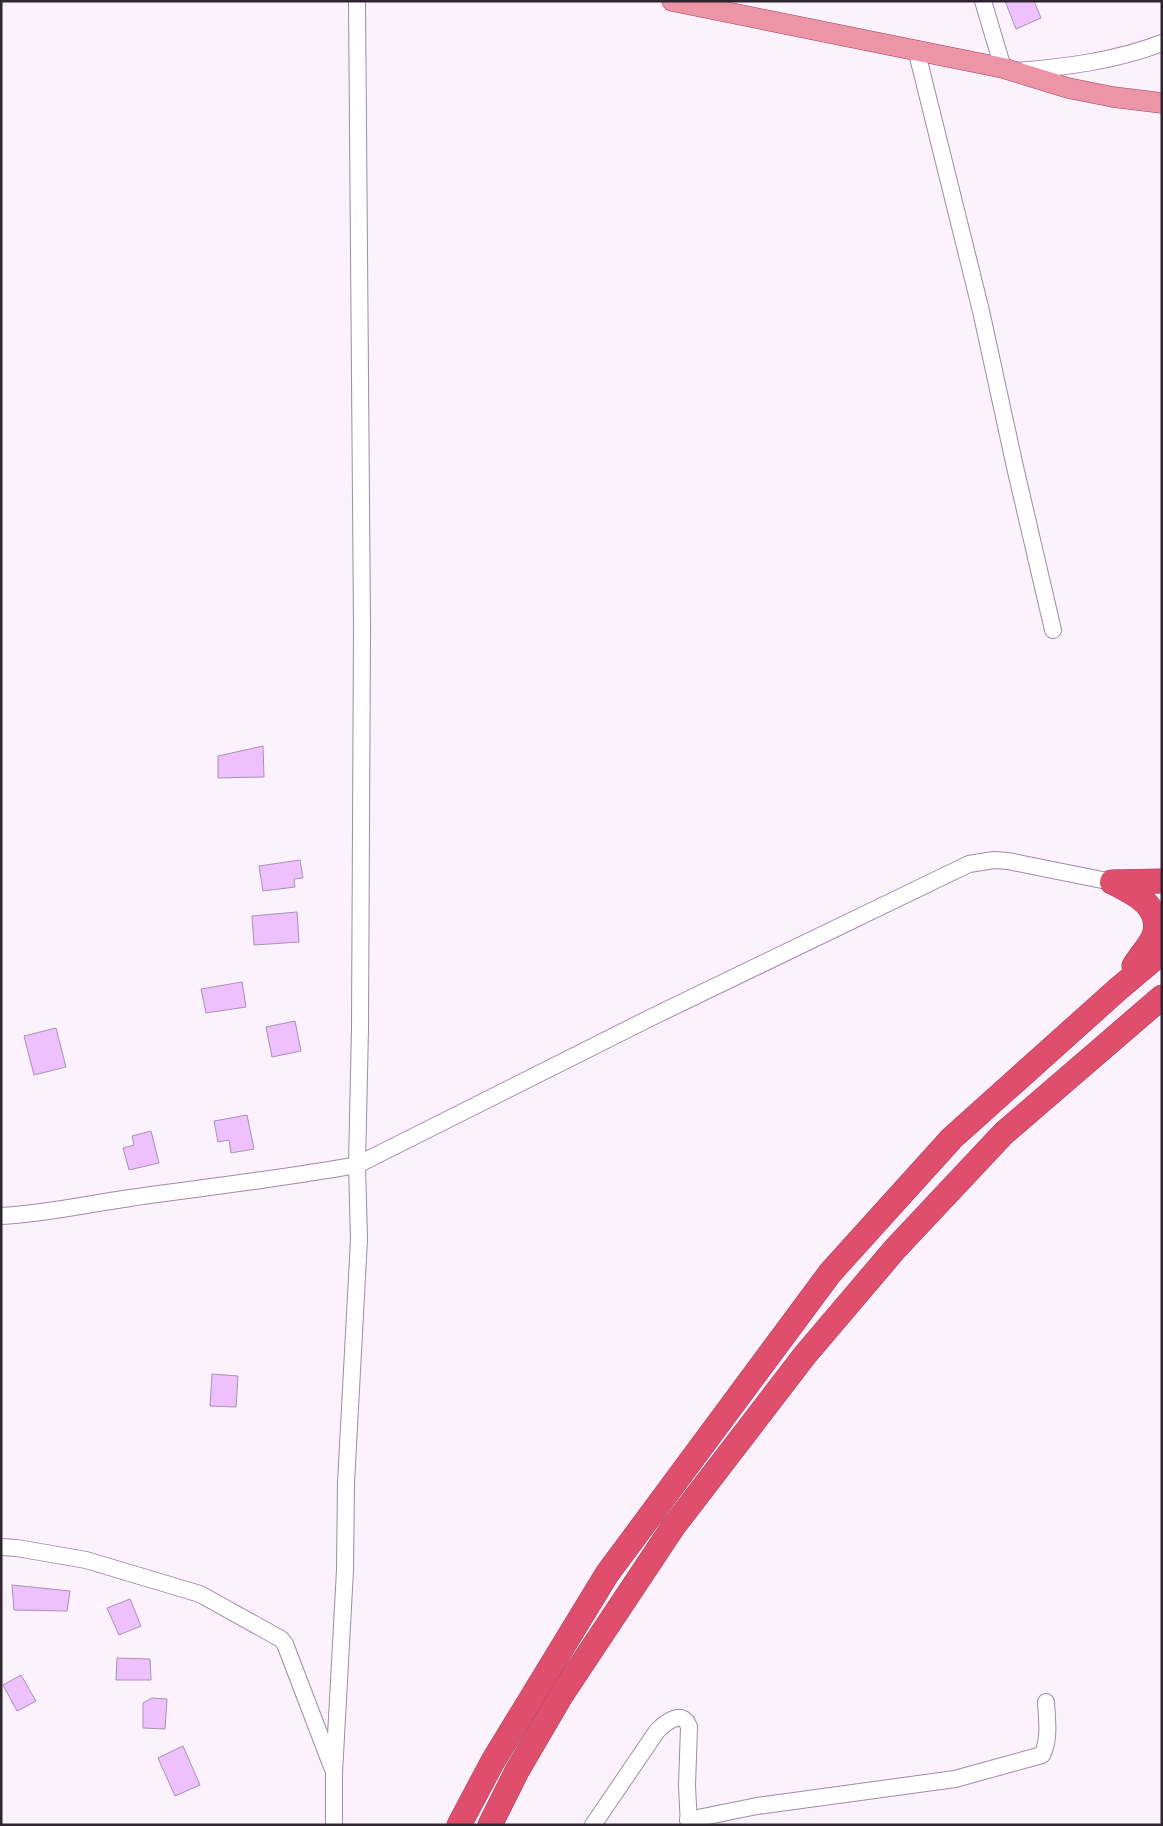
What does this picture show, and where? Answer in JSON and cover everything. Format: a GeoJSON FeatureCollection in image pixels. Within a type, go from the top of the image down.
{"type":"FeatureCollection","features":[{"type":"Feature","properties":{"kind":"highway"},"geometry":{"type":"LineString","coordinates":[[1112,882],[1162,881]]}},
{"type":"Feature","properties":{"kind":"highway"},"geometry":{"type":"LineString","coordinates":[[1112,882],[1147,901],[1153,909],[1158,923],[1154,936],[1117,990]]}},
{"type":"Feature","properties":{"kind":"highway"},"geometry":{"type":"LineString","coordinates":[[459,1825],[493,1761],[607,1574],[830,1273],[952,1138],[1162,952]]}},
{"type":"Feature","properties":{"kind":"highway"},"geometry":{"type":"LineString","coordinates":[[490,1825],[517,1771],[562,1694],[673,1527],[805,1355],[895,1250],[1004,1133],[1162,997]]}},
{"type":"Feature","properties":{"kind":"main road"},"geometry":{"type":"LineString","coordinates":[[672,1],[1009,69],[1068,88],[1113,97],[1162,103]]}},
{"type":"Feature","properties":{"kind":"street"},"geometry":{"type":"LineString","coordinates":[[334,1825],[334,1773],[345,1570],[348,1436],[359,1239],[357,1165],[360,1019],[362,636],[357,1]]}},
{"type":"Feature","properties":{"kind":"street"},"geometry":{"type":"LineString","coordinates":[[983,1],[1009,69],[1070,66],[1098,61],[1162,44]]}},
{"type":"Feature","properties":{"kind":"street"},"geometry":{"type":"LineString","coordinates":[[916,49],[981,311],[1014,467],[1053,630]]}},
{"type":"Feature","properties":{"kind":"street"},"geometry":{"type":"LineString","coordinates":[[1,1216],[26,1215],[127,1198],[357,1165],[652,1017],[969,864],[994,860],[1008,861],[1112,882]]}},
{"type":"Feature","properties":{"kind":"street"},"geometry":{"type":"LineString","coordinates":[[1,1547],[86,1560],[200,1594],[281,1639],[285,1644],[334,1773]]}},
{"type":"Feature","properties":{"kind":"street"},"geometry":{"type":"LineString","coordinates":[[593,1825],[657,1731],[669,1720],[677,1717],[685,1720],[690,1727],[687,1786],[688,1822],[757,1806],[955,1779],[1042,1754],[1046,1748],[1047,1740],[1046,1702]]}},
{"type":"Feature","properties":{"kind":"building"},"geometry":{"type":"Polygon","coordinates":[[[1005,1],[1034,1],[1041,18],[1016,29],[1005,1]]]}},
{"type":"Feature","properties":{"kind":"building"},"geometry":{"type":"Polygon","coordinates":[[[263,746],[264,777],[218,778],[218,756],[263,746]]]}},
{"type":"Feature","properties":{"kind":"building"},"geometry":{"type":"Polygon","coordinates":[[[300,860],[303,878],[294,879],[295,887],[263,891],[259,866],[300,860]]]}},
{"type":"Feature","properties":{"kind":"building"},"geometry":{"type":"Polygon","coordinates":[[[297,912],[299,942],[254,945],[252,916],[297,912]]]}},
{"type":"Feature","properties":{"kind":"building"},"geometry":{"type":"Polygon","coordinates":[[[242,982],[246,1007],[206,1013],[201,989],[242,982]]]}},
{"type":"Feature","properties":{"kind":"building"},"geometry":{"type":"Polygon","coordinates":[[[295,1021],[301,1051],[272,1057],[266,1027],[295,1021]]]}},
{"type":"Feature","properties":{"kind":"building"},"geometry":{"type":"Polygon","coordinates":[[[56,1028],[66,1067],[34,1075],[24,1036],[56,1028]]]}},
{"type":"Feature","properties":{"kind":"building"},"geometry":{"type":"Polygon","coordinates":[[[247,1115],[254,1149],[231,1153],[229,1140],[218,1142],[214,1121],[247,1115]]]}},
{"type":"Feature","properties":{"kind":"building"},"geometry":{"type":"Polygon","coordinates":[[[151,1131],[159,1163],[129,1170],[123,1148],[134,1145],[132,1136],[151,1131]]]}},
{"type":"Feature","properties":{"kind":"building"},"geometry":{"type":"Polygon","coordinates":[[[212,1374],[238,1376],[236,1407],[210,1406],[212,1374]]]}},
{"type":"Feature","properties":{"kind":"building"},"geometry":{"type":"Polygon","coordinates":[[[12,1585],[70,1591],[67,1611],[14,1610],[12,1585]]]}},
{"type":"Feature","properties":{"kind":"building"},"geometry":{"type":"Polygon","coordinates":[[[130,1599],[141,1626],[119,1635],[107,1608],[130,1599]]]}},
{"type":"Feature","properties":{"kind":"building"},"geometry":{"type":"Polygon","coordinates":[[[117,1658],[150,1659],[151,1680],[116,1680],[117,1658]]]}},
{"type":"Feature","properties":{"kind":"building"},"geometry":{"type":"Polygon","coordinates":[[[21,1675],[36,1701],[17,1711],[3,1685],[21,1675]]]}},
{"type":"Feature","properties":{"kind":"building"},"geometry":{"type":"Polygon","coordinates":[[[152,1698],[167,1699],[165,1729],[143,1728],[143,1703],[152,1698]]]}},
{"type":"Feature","properties":{"kind":"building"},"geometry":{"type":"Polygon","coordinates":[[[183,1746],[200,1785],[175,1796],[158,1758],[183,1746]]]}}]}
